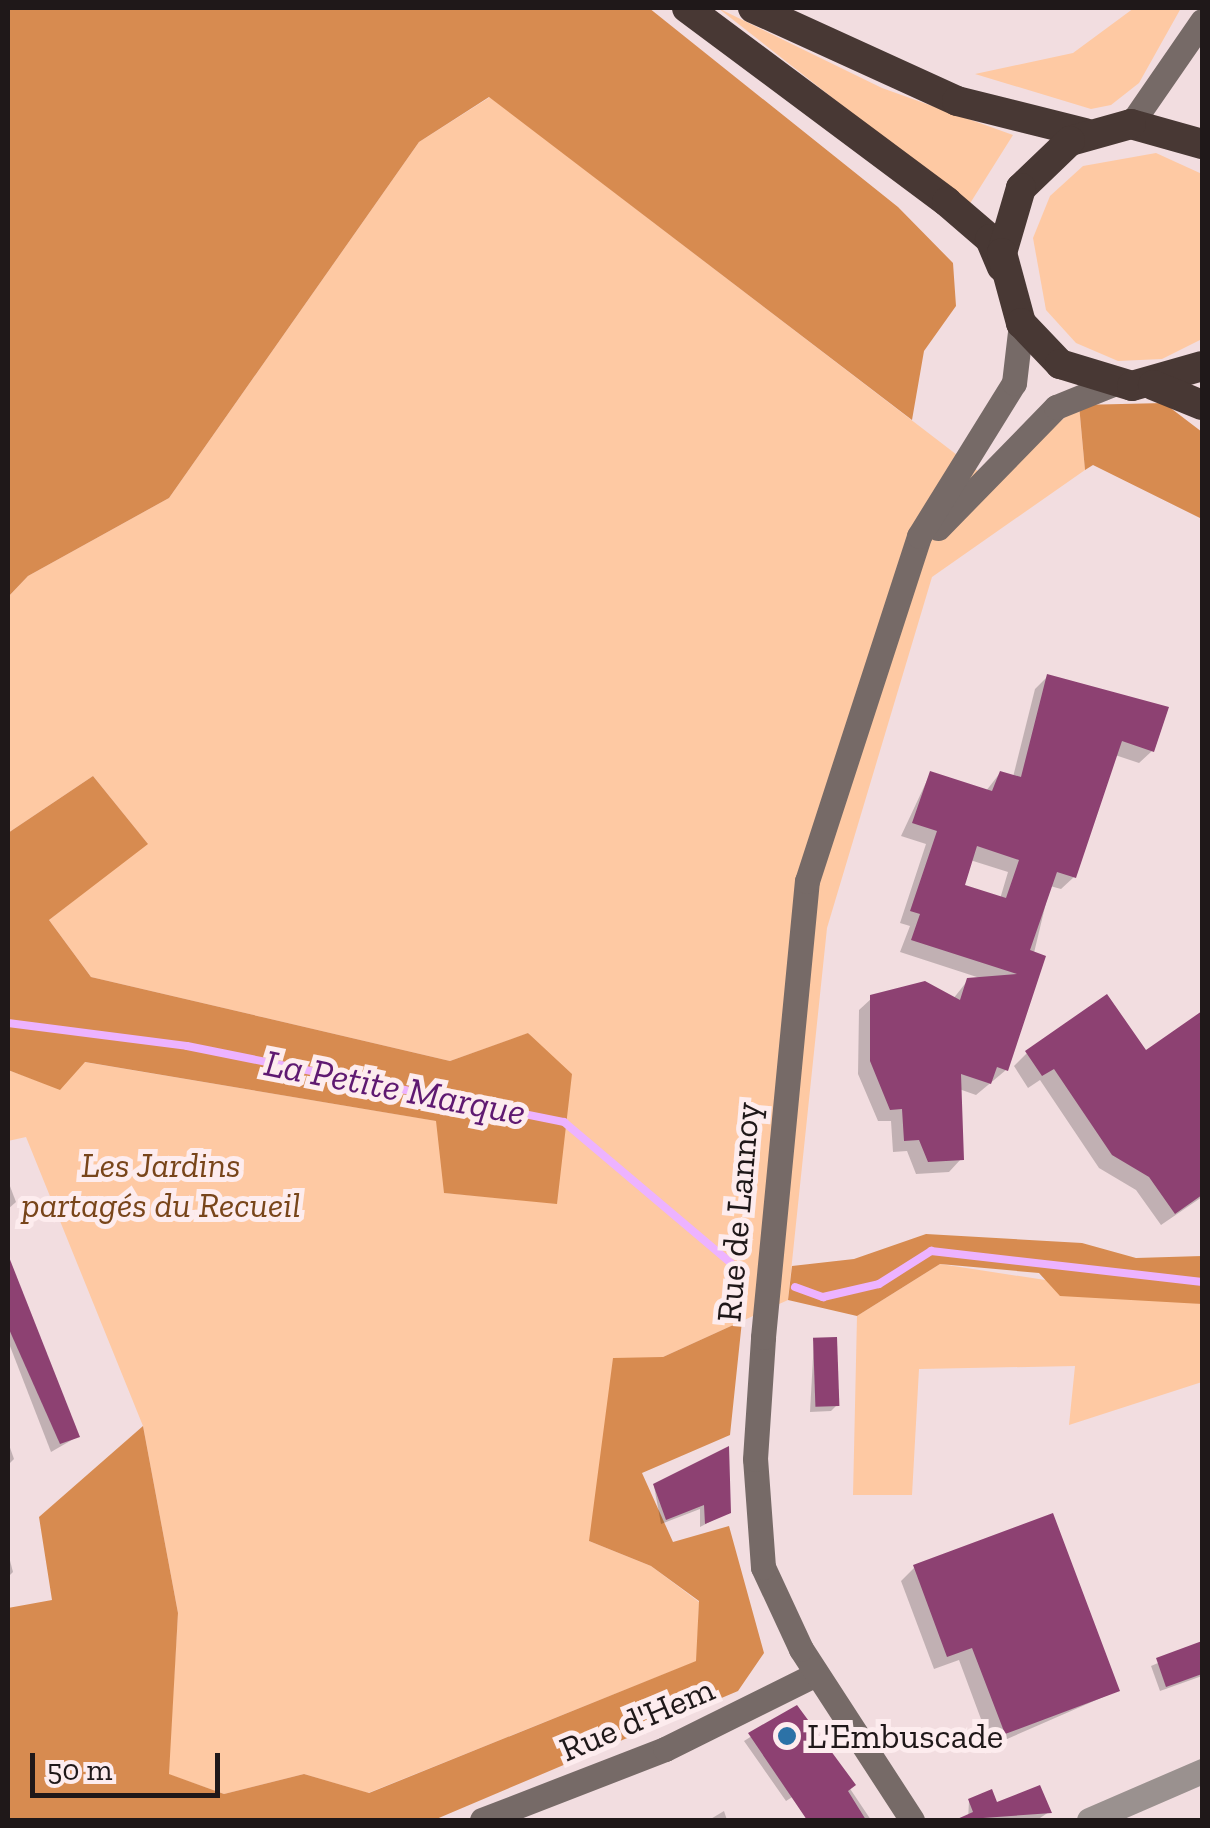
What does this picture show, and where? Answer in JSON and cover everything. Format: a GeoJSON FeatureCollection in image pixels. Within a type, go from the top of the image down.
{"type":"FeatureCollection","features":[{"type":"Feature","properties":{"kind":"highway"},"geometry":{"type":"LineString","coordinates":[[688,8],[947,202],[990,239],[1021,323],[1060,364],[1113,384],[1150,385],[1202,405]]}},
{"type":"Feature","properties":{"kind":"highway"},"geometry":{"type":"LineString","coordinates":[[753,8],[958,101],[1085,133],[1131,124],[1202,144]]}},
{"type":"Feature","properties":{"kind":"highway"},"geometry":{"type":"LineString","coordinates":[[1003,271],[1021,188],[1085,133]]}},
{"type":"Feature","properties":{"kind":"highway"},"geometry":{"type":"LineString","coordinates":[[1150,385],[1202,366]]}},
{"type":"Feature","properties":{"kind":"main road"},"geometry":{"type":"LineString","coordinates":[[1131,124],[1202,21]]}},
{"type":"Feature","properties":{"kind":"main road","name":"Rue de Lannoy"},"geometry":{"type":"LineString","coordinates":[[912,1820],[816,1674],[772,1593],[757,1535],[776,1178],[805,891],[932,508],[1014,383],[1021,323]]}},
{"type":"Feature","properties":{"kind":"main road","name":"Rue de Lannoy"},"geometry":{"type":"LineString","coordinates":[[904,584],[954,506],[1004,454],[1056,408],[1113,384]]}},
{"type":"Feature","properties":{"kind":"main road","name":"Rue d'Hem"},"geometry":{"type":"LineString","coordinates":[[482,1820],[651,1755],[816,1674]]}},
{"type":"Feature","properties":{"kind":"street"},"geometry":{"type":"LineString","coordinates":[[1089,1820],[1202,1771]]}},
{"type":"Feature","properties":{"kind":"green space"},"geometry":{"type":"Polygon","coordinates":[[[718,8],[882,88],[1013,135],[969,205],[718,8]]]}},
{"type":"Feature","properties":{"kind":"green space"},"geometry":{"type":"Polygon","coordinates":[[[1134,8],[1181,8],[1139,83],[1111,105],[1091,109],[975,74],[1073,53],[1134,8]]]}},
{"type":"Feature","properties":{"kind":"green space","name":"Les Jardins partagés du Recueil"},"geometry":{"type":"Polygon","coordinates":[[[490,97],[991,481],[1079,405],[1085,470],[932,577],[827,928],[788,1300],[663,1357],[589,1541],[651,1566],[699,1602],[697,1661],[368,1793],[304,1774],[224,1794],[168,1774],[178,1613],[143,1426],[26,1137],[8,1141],[8,1070],[60,1089],[84,1062],[437,1121],[445,1193],[556,1203],[562,1148],[529,1033],[450,1061],[91,977],[49,920],[147,843],[93,776],[8,833],[8,597],[28,576],[169,498],[419,142],[490,97]]]}},
{"type":"Feature","properties":{"kind":"green space"},"geometry":{"type":"Polygon","coordinates":[[[1156,153],[1202,174],[1202,339],[1162,359],[1118,361],[1076,343],[1046,310],[1033,238],[1050,196],[1083,166],[1156,153]]]}},
{"type":"Feature","properties":{"kind":"green space"},"geometry":{"type":"Polygon","coordinates":[[[940,1264],[1202,1304],[1202,1382],[1069,1425],[1075,1366],[919,1369],[912,1495],[853,1495],[857,1316],[940,1264]]]}},
{"type":"Feature","properties":{"kind":"shaded area"},"geometry":{"type":"Polygon","coordinates":[[[8,8],[649,8],[898,207],[953,263],[956,306],[924,351],[912,420],[489,97],[419,142],[169,498],[28,576],[8,597],[8,8]]]}},
{"type":"Feature","properties":{"kind":"shaded area"},"geometry":{"type":"Polygon","coordinates":[[[1164,403],[1202,432],[1202,519],[1093,465],[1085,470],[1079,405],[1164,403]]]}},
{"type":"Feature","properties":{"kind":"shaded area"},"geometry":{"type":"Polygon","coordinates":[[[93,776],[148,844],[49,920],[91,977],[450,1061],[528,1033],[572,1074],[557,1204],[444,1193],[436,1121],[85,1062],[60,1090],[8,1070],[8,833],[93,776]]]}},
{"type":"Feature","properties":{"kind":"shaded area"},"geometry":{"type":"Polygon","coordinates":[[[926,1234],[1082,1243],[1136,1258],[1202,1256],[1202,1304],[1060,1296],[1039,1273],[940,1264],[857,1316],[788,1300],[792,1266],[854,1259],[926,1234]]]}},
{"type":"Feature","properties":{"kind":"shaded area"},"geometry":{"type":"Polygon","coordinates":[[[742,1321],[730,1435],[642,1473],[673,1542],[729,1526],[764,1653],[738,1691],[434,1820],[8,1820],[8,1608],[52,1600],[39,1517],[143,1426],[178,1613],[169,1774],[224,1794],[304,1774],[369,1793],[696,1661],[699,1601],[651,1566],[589,1541],[613,1358],[663,1357],[742,1321]]]}},
{"type":"Feature","properties":{"kind":"building"},"geometry":{"type":"Polygon","coordinates":[[[1047,674],[1169,707],[1154,752],[1122,741],[1076,878],[1057,872],[1030,950],[1046,956],[1008,1071],[997,1067],[991,1084],[961,1074],[964,1160],[928,1162],[919,1140],[904,1141],[902,1109],[890,1110],[870,1061],[870,995],[925,981],[960,1000],[967,978],[1017,974],[911,940],[920,914],[910,911],[937,831],[912,823],[930,771],[992,791],[1000,771],[1021,777],[1047,674]],[[977,846],[965,885],[1006,898],[1019,860],[977,846]]]}},
{"type":"Feature","properties":{"kind":"building"},"geometry":{"type":"Polygon","coordinates":[[[1107,994],[1146,1050],[1202,1011],[1202,1195],[1175,1214],[1149,1177],[1112,1155],[1054,1069],[1042,1076],[1025,1051],[1107,994]]]}},
{"type":"Feature","properties":{"kind":"building"},"geometry":{"type":"Polygon","coordinates":[[[9,1257],[80,1437],[60,1444],[8,1327],[9,1257]]]}},
{"type":"Feature","properties":{"kind":"building"},"geometry":{"type":"Polygon","coordinates":[[[837,1337],[839,1406],[815,1407],[813,1338],[837,1337]]]}},
{"type":"Feature","properties":{"kind":"building"},"geometry":{"type":"Polygon","coordinates":[[[729,1446],[731,1513],[705,1524],[704,1505],[666,1520],[653,1484],[729,1446]]]}},
{"type":"Feature","properties":{"kind":"building"},"geometry":{"type":"Polygon","coordinates":[[[1053,1513],[1120,1691],[1005,1734],[972,1648],[947,1657],[913,1565],[1053,1513]]]}},
{"type":"Feature","properties":{"kind":"building"},"geometry":{"type":"Polygon","coordinates":[[[1202,1641],[1202,1674],[1166,1687],[1156,1658],[1202,1641]]]}},
{"type":"Feature","properties":{"kind":"building"},"geometry":{"type":"Polygon","coordinates":[[[797,1705],[856,1785],[848,1791],[866,1820],[807,1820],[748,1733],[797,1705]]]}},
{"type":"Feature","properties":{"kind":"building"},"geometry":{"type":"Polygon","coordinates":[[[1040,1785],[1052,1813],[955,1820],[973,1812],[968,1799],[992,1789],[997,1802],[1040,1785]]]}},
{"type":"Feature","properties":{"kind":"waterway","name":"La Petite Marque"},"geometry":{"type":"LineString","coordinates":[[8,1023],[187,1046],[564,1122],[732,1264]]}},
{"type":"Feature","properties":{"kind":"waterway","name":"La Petite Marque"},"geometry":{"type":"LineString","coordinates":[[795,1287],[823,1297],[879,1284],[931,1251],[1202,1282]]}},
{"type":"Feature","properties":{"kind":"place","name":"L'Embuscade"},"geometry":{"type":"Point","coordinates":[787,1736]}}]}
